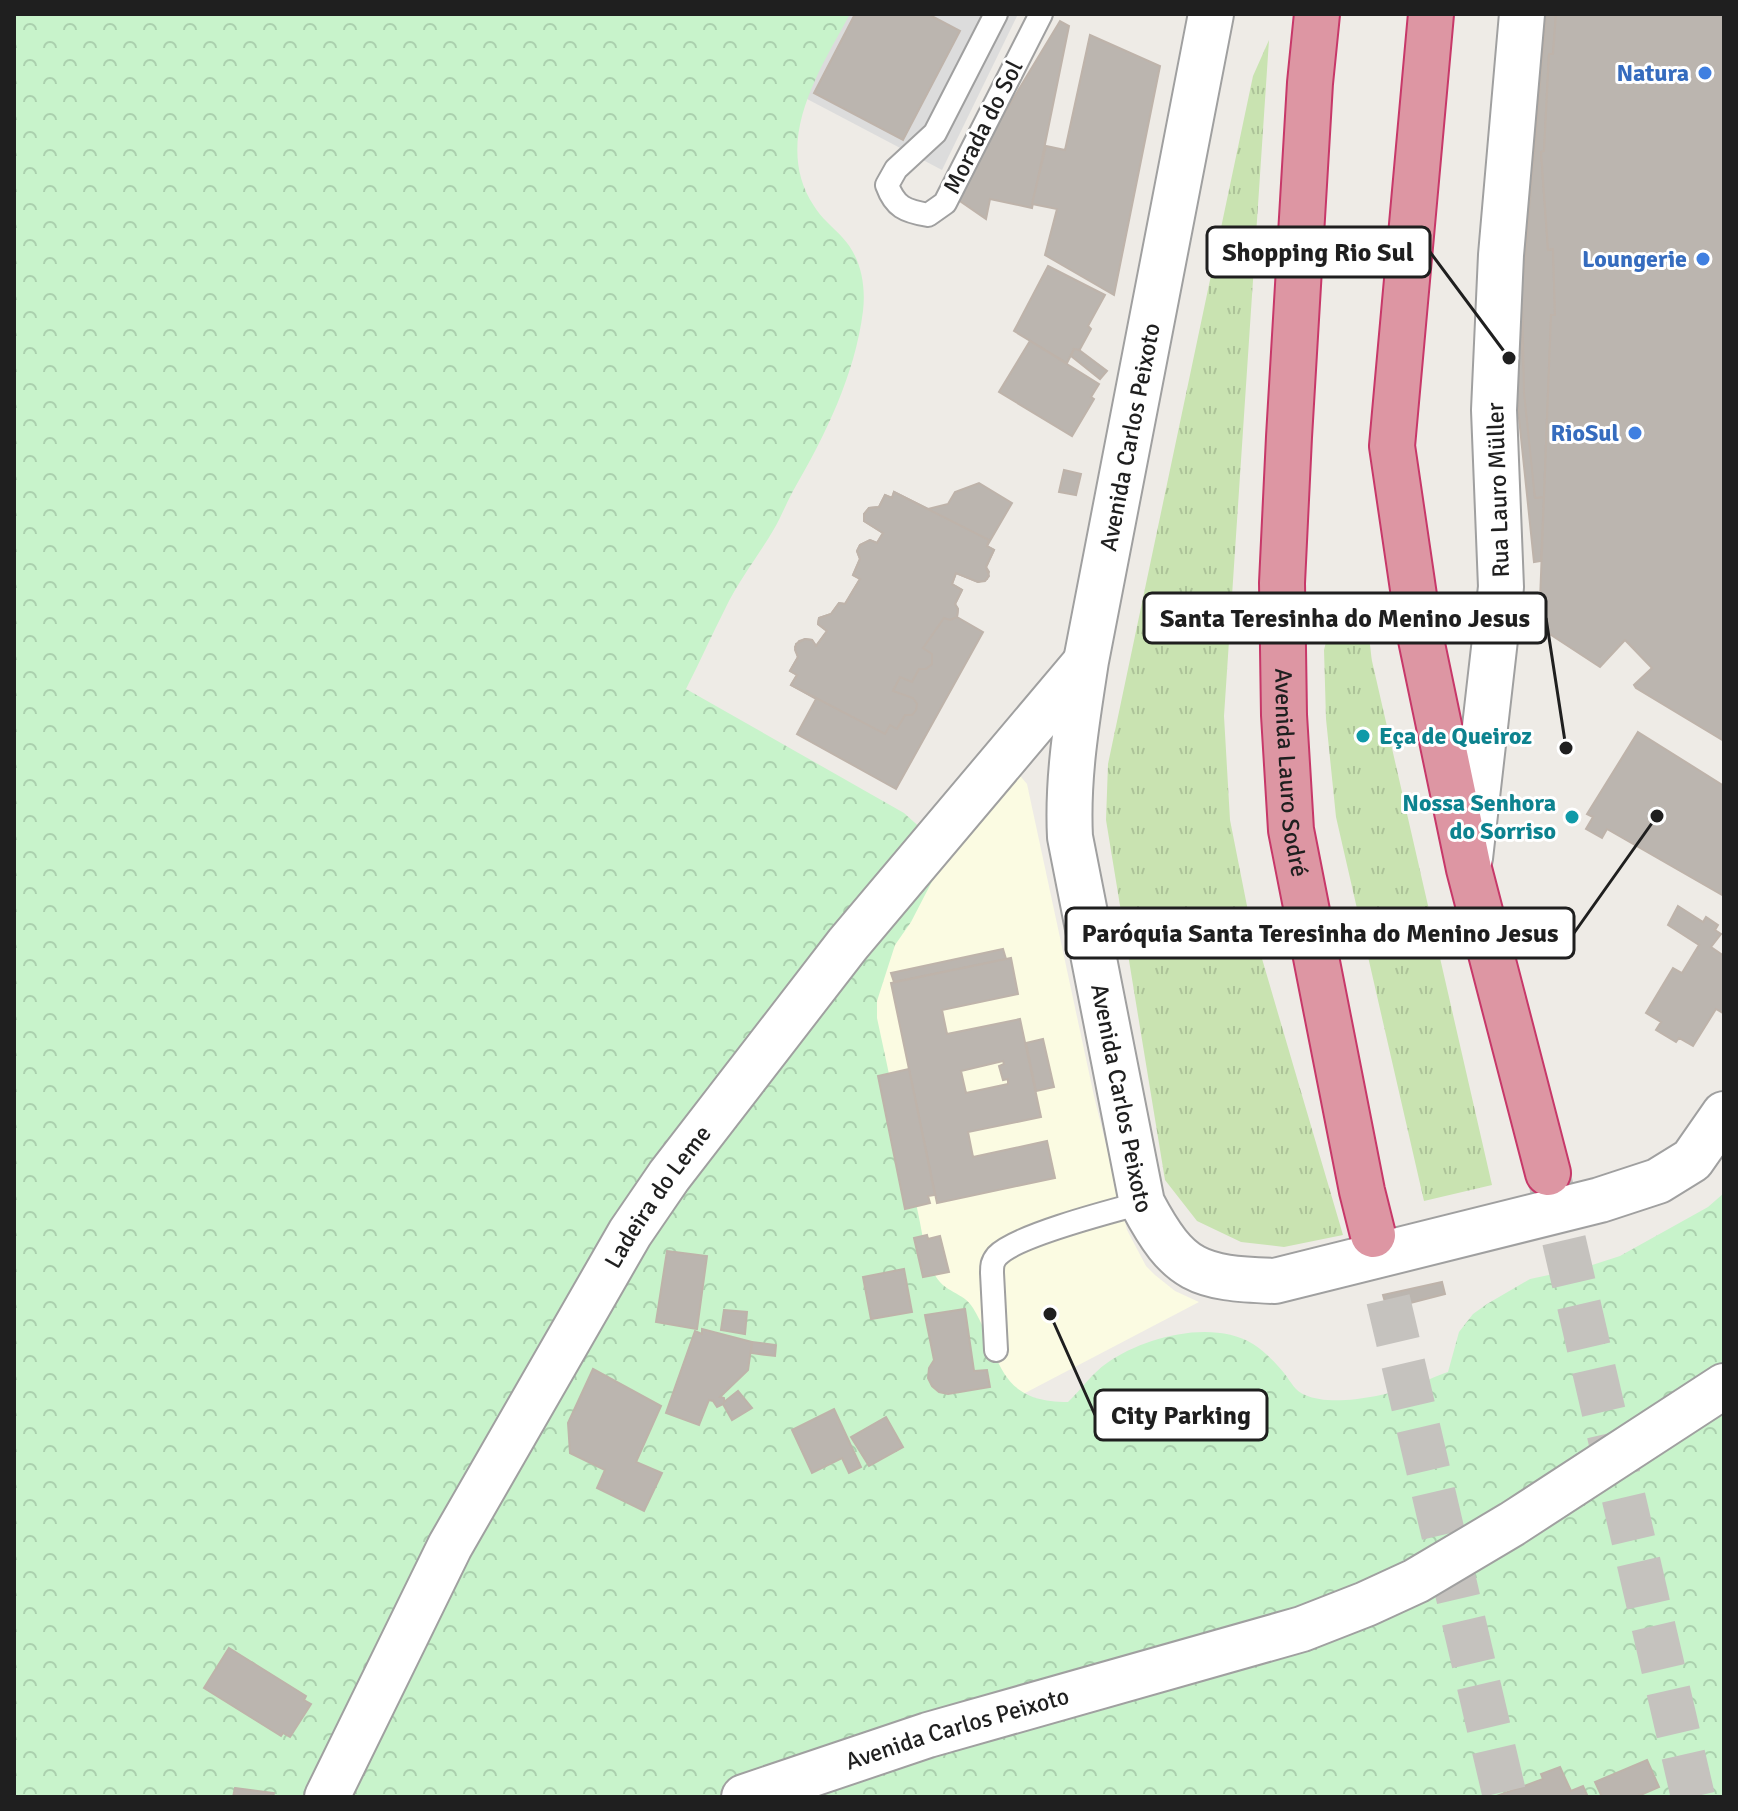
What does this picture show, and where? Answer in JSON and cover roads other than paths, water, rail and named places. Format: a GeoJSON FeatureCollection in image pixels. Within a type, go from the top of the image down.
{"type":"FeatureCollection","features":[{"type":"Feature","properties":{"kind":"highway","name":"Avenida Lauro Sodré"},"geometry":{"type":"LineString","coordinates":[[1317,14],[1310,83],[1288,452],[1282,583],[1284,715],[1291,830],[1373,1235]]}},
{"type":"Feature","properties":{"kind":"highway"},"geometry":{"type":"LineString","coordinates":[[1431,14],[1392,446],[1419,630],[1469,869],[1548,1173]]}},
{"type":"Feature","properties":{"kind":"street","name":"Avenida Carlos Peixoto"},"geometry":{"type":"LineString","coordinates":[[1211,14],[1086,661],[1071,755],[1068,797],[1070,837],[1142,1203],[1169,1248],[1193,1269],[1225,1279],[1275,1281],[1600,1200],[1658,1181],[1692,1160],[1724,1114]]}},
{"type":"Feature","properties":{"kind":"street","name":"Rua Lauro Müller"},"geometry":{"type":"LineString","coordinates":[[1469,869],[1501,587],[1494,410],[1501,255],[1522,14]]}},
{"type":"Feature","properties":{"kind":"street","name":"Ladeira do Leme"},"geometry":{"type":"LineString","coordinates":[[327,1797],[450,1546],[630,1233],[669,1176],[848,944],[1086,661]]}},
{"type":"Feature","properties":{"kind":"street","name":"Avenida Carlos Peixoto"},"geometry":{"type":"LineString","coordinates":[[744,1797],[928,1735],[1302,1629],[1366,1604],[1416,1581],[1512,1524],[1724,1386]]}},
{"type":"Feature","properties":{"kind":"lane","name":"Morada do Sol"},"geometry":{"type":"LineString","coordinates":[[996,14],[935,133],[896,169],[887,185],[892,198],[903,211],[928,215],[945,203],[1041,14]]}},
{"type":"Feature","properties":{"kind":"lane"},"geometry":{"type":"LineString","coordinates":[[996,1350],[992,1261],[999,1253],[1031,1237],[1142,1203]]}},
{"type":"Feature","properties":{"kind":"tunnel"},"geometry":{"type":"LineString","coordinates":[[1549,1176],[1693,1797]]}},
{"type":"Feature","properties":{"kind":"tunnel"},"geometry":{"type":"LineString","coordinates":[[1373,1235],[1505,1797]]}},
{"type":"Feature","properties":{"kind":"place","name":"Natura"},"geometry":{"type":"Point","coordinates":[1705,73]}},
{"type":"Feature","properties":{"kind":"place","name":"Loungerie"},"geometry":{"type":"Point","coordinates":[1703,259]}},
{"type":"Feature","properties":{"kind":"place","name":"Shopping Rio Sul"},"geometry":{"type":"Point","coordinates":[1509,358]}},
{"type":"Feature","properties":{"kind":"place","name":"RioSul"},"geometry":{"type":"Point","coordinates":[1635,433]}},
{"type":"Feature","properties":{"kind":"place","name":"Eça de Queiroz"},"geometry":{"type":"Point","coordinates":[1363,736]}},
{"type":"Feature","properties":{"kind":"place","name":"Santa Teresinha do Menino Jesus"},"geometry":{"type":"Point","coordinates":[1566,748]}},
{"type":"Feature","properties":{"kind":"place","name":"Paróquia Santa Teresinha do Menino Jesus"},"geometry":{"type":"Point","coordinates":[1657,816]}},
{"type":"Feature","properties":{"kind":"place","name":"Nossa Senhora do Sorriso"},"geometry":{"type":"Point","coordinates":[1572,817]}},
{"type":"Feature","properties":{"kind":"place","name":"City Parking"},"geometry":{"type":"Point","coordinates":[1050,1314]}}]}
